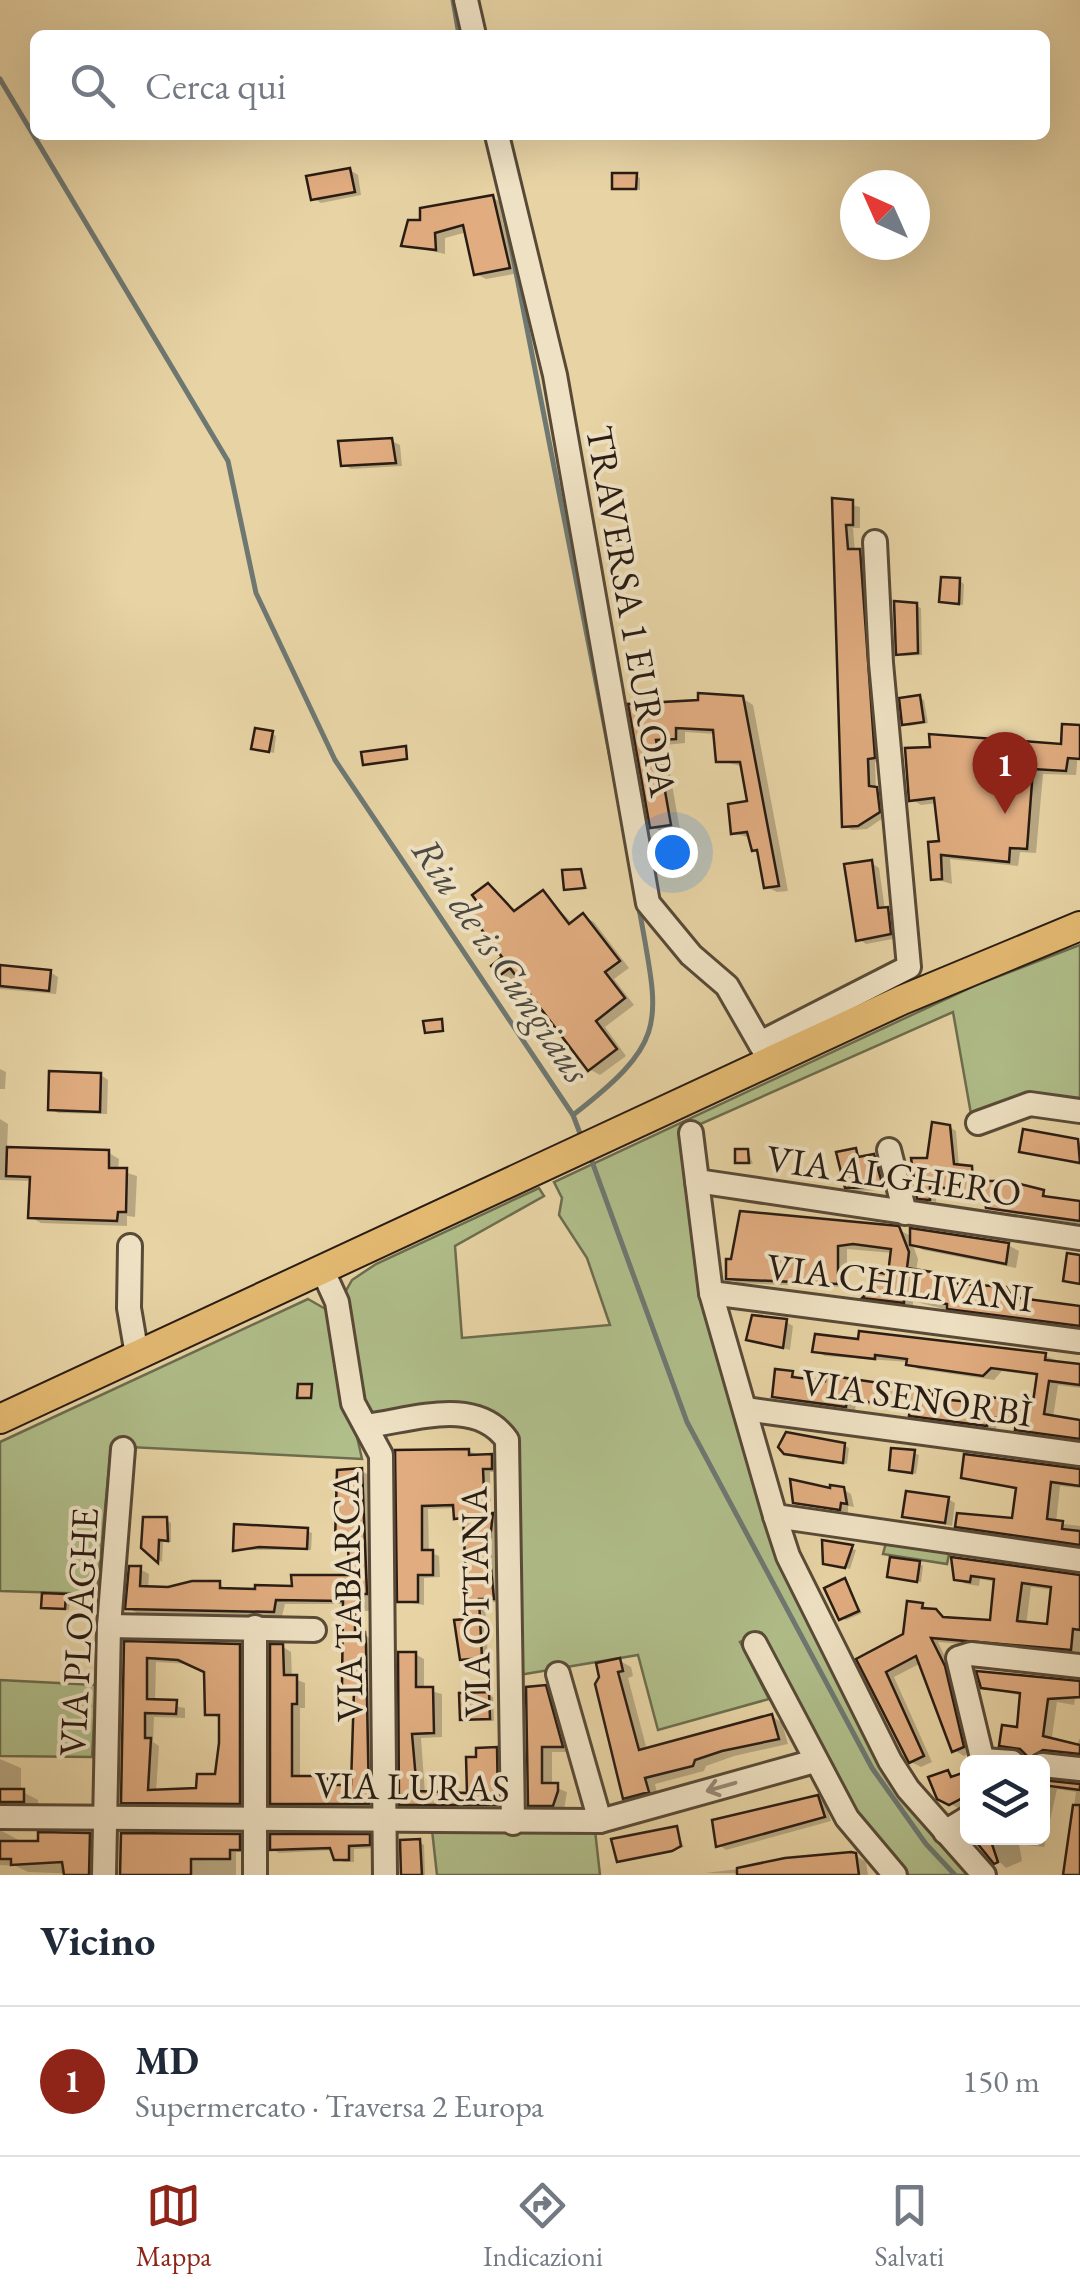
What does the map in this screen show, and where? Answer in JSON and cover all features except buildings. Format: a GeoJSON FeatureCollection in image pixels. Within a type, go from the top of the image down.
{"type":"FeatureCollection","features":[{"type":"Feature","properties":{"kind":"main road"},"geometry":{"type":"LineString","coordinates":[[0,1418],[613,1134],[765,1052],[1080,926]]}},
{"type":"Feature","properties":{"kind":"street"},"geometry":{"type":"LineString","coordinates":[[466,0],[473,30]]}},
{"type":"Feature","properties":{"kind":"street","name":"TRAVERSA 1 EUROPA"},"geometry":{"type":"LineString","coordinates":[[498,140],[555,375],[648,903],[691,955],[727,986],[765,1052]]}},
{"type":"Feature","properties":{"kind":"street"},"geometry":{"type":"LineString","coordinates":[[765,1052],[909,968],[880,663],[875,542]]}},
{"type":"Feature","properties":{"kind":"street"},"geometry":{"type":"LineString","coordinates":[[978,1123],[1030,1104],[1080,1111]]}},
{"type":"Feature","properties":{"kind":"street"},"geometry":{"type":"LineString","coordinates":[[692,1133],[711,1293],[788,1556],[890,1761],[984,1875]]}},
{"type":"Feature","properties":{"kind":"street"},"geometry":{"type":"LineString","coordinates":[[889,1150],[905,1213]]}},
{"type":"Feature","properties":{"kind":"street","name":"VIA ALGHERO"},"geometry":{"type":"LineString","coordinates":[[697,1181],[1080,1238]]}},
{"type":"Feature","properties":{"kind":"street"},"geometry":{"type":"LineString","coordinates":[[130,1246],[129,1308],[137,1355]]}},
{"type":"Feature","properties":{"kind":"street","name":"VIA TABARCA"},"geometry":{"type":"LineString","coordinates":[[322,1269],[336,1302],[353,1402],[381,1455],[386,1875]]}},
{"type":"Feature","properties":{"kind":"street","name":"VIA CHILIVANI"},"geometry":{"type":"LineString","coordinates":[[711,1293],[1080,1341]]}},
{"type":"Feature","properties":{"kind":"street","name":"VIA SENORBÌ"},"geometry":{"type":"LineString","coordinates":[[745,1409],[1080,1454]]}},
{"type":"Feature","properties":{"kind":"street","name":"VIA OTTANA"},"geometry":{"type":"LineString","coordinates":[[366,1426],[476,1414],[496,1424],[508,1440],[514,1823]]}},
{"type":"Feature","properties":{"kind":"street","name":"VIA PLOAGHE"},"geometry":{"type":"LineString","coordinates":[[104,1875],[109,1626],[124,1449]]}},
{"type":"Feature","properties":{"kind":"street"},"geometry":{"type":"LineString","coordinates":[[775,1516],[1080,1560]]}},
{"type":"Feature","properties":{"kind":"street"},"geometry":{"type":"LineString","coordinates":[[109,1626],[314,1630]]}},
{"type":"Feature","properties":{"kind":"street"},"geometry":{"type":"LineString","coordinates":[[254,1628],[255,1875]]}},
{"type":"Feature","properties":{"kind":"street"},"geometry":{"type":"LineString","coordinates":[[755,1644],[847,1818],[895,1875]]}},
{"type":"Feature","properties":{"kind":"street"},"geometry":{"type":"LineString","coordinates":[[982,1755],[958,1658],[972,1654],[1080,1666]]}},
{"type":"Feature","properties":{"kind":"street"},"geometry":{"type":"LineString","coordinates":[[558,1674],[600,1821]]}},
{"type":"Feature","properties":{"kind":"street","name":"VIA LURAS"},"geometry":{"type":"LineString","coordinates":[[0,1817],[600,1821],[815,1761]]}},
{"type":"Feature","properties":{"kind":"street"},"geometry":{"type":"LineString","coordinates":[[1050,1767],[1080,1769]]}},
{"type":"Feature","properties":{"kind":"street"},"geometry":{"type":"LineString","coordinates":[[945,1832],[960,1823]]}},
{"type":"Feature","properties":{"kind":"green space"},"geometry":{"type":"Polygon","coordinates":[[[1080,945],[1080,1103],[1029,1095],[971,1114],[953,1012],[680,1133],[707,1295],[824,1653],[973,1875],[905,1875],[860,1817],[762,1633],[740,1642],[769,1699],[658,1730],[638,1655],[519,1675],[504,1422],[472,1407],[445,1408],[403,1418],[386,1418],[363,1410],[343,1296],[352,1280],[376,1264],[539,1188],[544,1196],[455,1246],[462,1338],[610,1325],[587,1258],[559,1215],[562,1198],[554,1182],[976,985],[1080,945]]]}},
{"type":"Feature","properties":{"kind":"green space"},"geometry":{"type":"Polygon","coordinates":[[[308,1299],[329,1311],[362,1459],[111,1446],[97,1594],[0,1591],[0,1442],[308,1299]]]}},
{"type":"Feature","properties":{"kind":"green space"},"geometry":{"type":"Polygon","coordinates":[[[887,1539],[950,1549],[947,1564],[883,1554],[887,1539]]]}},
{"type":"Feature","properties":{"kind":"green space"},"geometry":{"type":"Polygon","coordinates":[[[0,1680],[96,1685],[92,1757],[0,1756],[0,1680]]]}},
{"type":"Feature","properties":{"kind":"green space"},"geometry":{"type":"Polygon","coordinates":[[[432,1830],[595,1830],[600,1875],[437,1875],[432,1830]]]}},
{"type":"Feature","properties":{"kind":"waterway"},"geometry":{"type":"LineString","coordinates":[[453,0],[458,30]]}},
{"type":"Feature","properties":{"kind":"waterway","name":"Riu de is Cungiaus"},"geometry":{"type":"LineString","coordinates":[[0,79],[30,129]]}},
{"type":"Feature","properties":{"kind":"waterway","name":"Riu de is Cungiaus"},"geometry":{"type":"LineString","coordinates":[[36,140],[228,461],[256,593],[335,760],[573,1115],[581,1136]]}},
{"type":"Feature","properties":{"kind":"waterway"},"geometry":{"type":"LineString","coordinates":[[505,216],[617,789]]}},
{"type":"Feature","properties":{"kind":"waterway"},"geometry":{"type":"LineString","coordinates":[[573,1115],[627,1067],[650,1026],[651,978],[639,908]]}},
{"type":"Feature","properties":{"kind":"waterway","name":"Riu de is Cungiaus"},"geometry":{"type":"LineString","coordinates":[[590,1156],[687,1422],[872,1768],[926,1844],[955,1875]]}},
{"type":"Feature","properties":{"kind":"place","name":"MD"},"geometry":{"type":"Point","coordinates":[1005,814]}}]}
